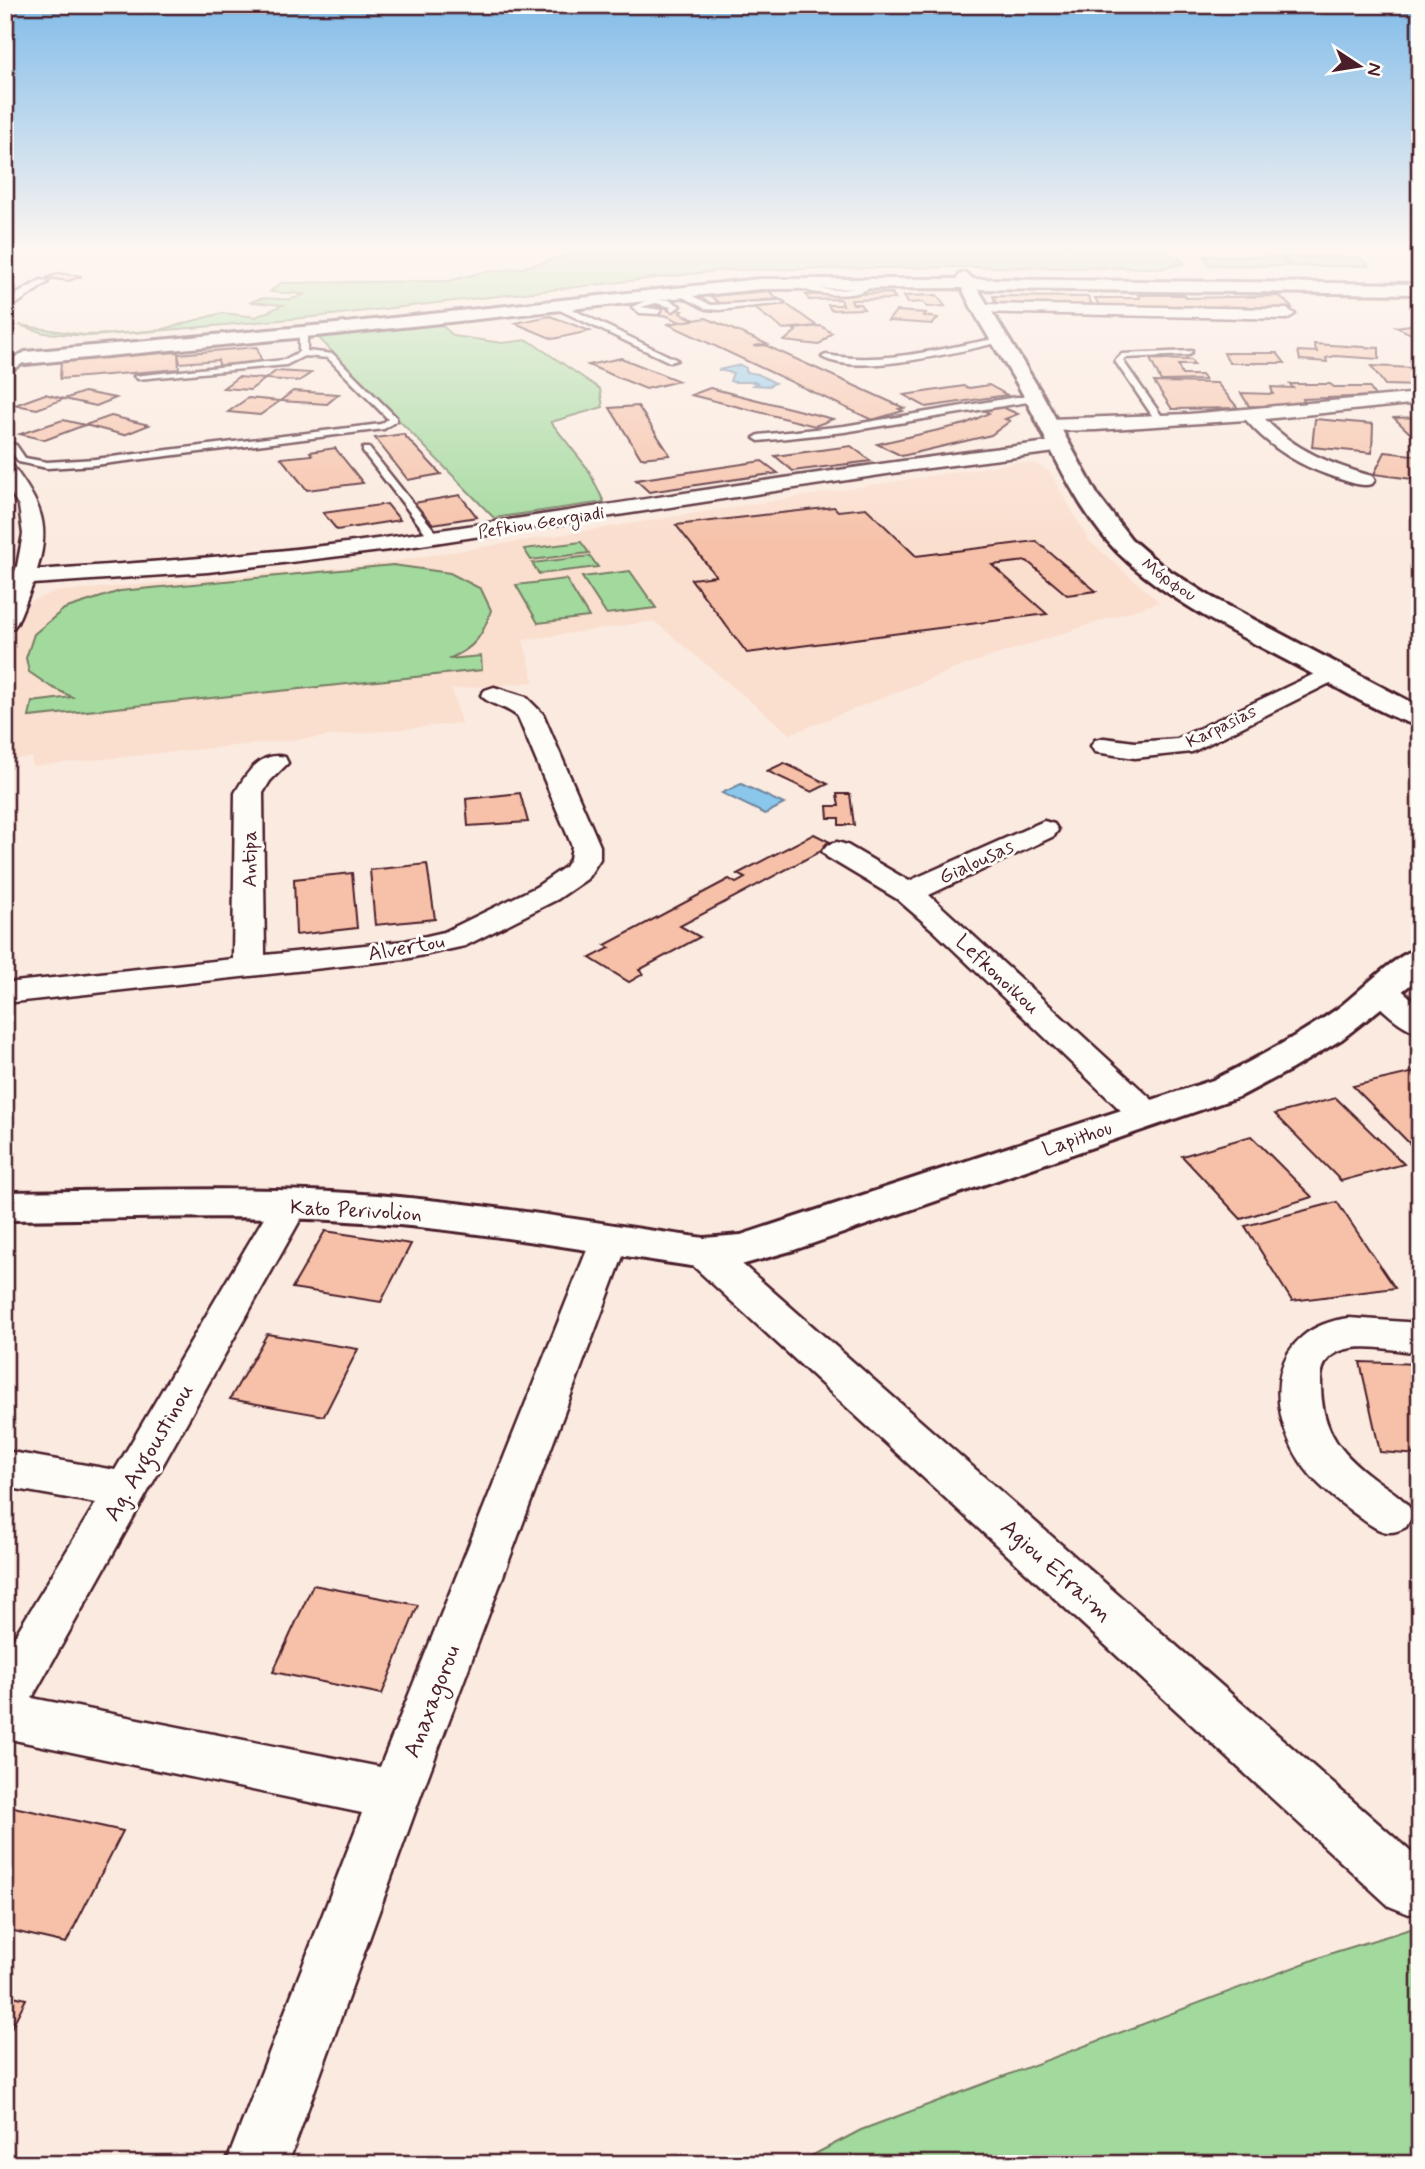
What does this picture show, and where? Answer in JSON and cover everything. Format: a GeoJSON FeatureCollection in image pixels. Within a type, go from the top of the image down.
{"type":"FeatureCollection","features":[{"type":"Feature","properties":{"kind":"main road"},"geometry":{"type":"LineString","coordinates":[[17,358],[70,346]]}},
{"type":"Feature","properties":{"kind":"main road"},"geometry":{"type":"LineString","coordinates":[[17,358],[147,346]]}},
{"type":"Feature","properties":{"kind":"main road","name":"Μόρφου"},"geometry":{"type":"LineString","coordinates":[[1000,346],[1036,400],[1053,436],[1109,529],[1150,569],[1191,596],[1331,673],[1420,718]]}},
{"type":"Feature","properties":{"kind":"main road","name":"Lapithou"},"geometry":{"type":"LineString","coordinates":[[704,1253],[741,1250],[792,1236],[1227,1088],[1266,1070],[1384,992],[1420,958]]}},
{"type":"Feature","properties":{"kind":"main road","name":"Kato Perivolion"},"geometry":{"type":"LineString","coordinates":[[5,1206],[289,1206],[375,1209],[445,1216],[704,1253]]}},
{"type":"Feature","properties":{"kind":"street","name":"Pefkiou Georgiadi"},"geometry":{"type":"LineString","coordinates":[[23,579],[221,564],[435,538],[913,464],[1053,436],[1161,422],[1253,417],[1420,398]]}},
{"type":"Feature","properties":{"kind":"street"},"geometry":{"type":"LineString","coordinates":[[1253,417],[1269,437],[1320,468],[1365,480]]}},
{"type":"Feature","properties":{"kind":"street"},"geometry":{"type":"LineString","coordinates":[[5,469],[30,508],[33,527],[28,565],[5,623]]}},
{"type":"Feature","properties":{"kind":"street","name":"Karpasias"},"geometry":{"type":"LineString","coordinates":[[1104,746],[1135,750],[1183,746],[1331,673]]}},
{"type":"Feature","properties":{"kind":"street","name":"Alvertou"},"geometry":{"type":"LineString","coordinates":[[5,993],[405,950],[454,939],[535,899],[577,873],[585,859],[586,846],[530,714],[517,702],[494,695]]}},
{"type":"Feature","properties":{"kind":"street","name":"Antipa"},"geometry":{"type":"LineString","coordinates":[[249,966],[249,793],[261,774],[275,763]]}},
{"type":"Feature","properties":{"kind":"street","name":"Gialousas"},"geometry":{"type":"LineString","coordinates":[[908,893],[1044,830]]}},
{"type":"Feature","properties":{"kind":"street","name":"Lefkonoikou"},"geometry":{"type":"LineString","coordinates":[[837,851],[908,893],[945,924],[1146,1114]]}},
{"type":"Feature","properties":{"kind":"street"},"geometry":{"type":"LineString","coordinates":[[1384,992],[1420,1023]]}},
{"type":"Feature","properties":{"kind":"street","name":"Ag. Avgoustinou"},"geometry":{"type":"LineString","coordinates":[[5,1698],[289,1206]]}},
{"type":"Feature","properties":{"kind":"street","name":"Anaxagorou"},"geometry":{"type":"LineString","coordinates":[[257,2164],[395,1795],[610,1240]]}},
{"type":"Feature","properties":{"kind":"street","name":"Agiou Efraim"},"geometry":{"type":"LineString","coordinates":[[704,1253],[1409,1887]]}},
{"type":"Feature","properties":{"kind":"street"},"geometry":{"type":"LineString","coordinates":[[1390,1514],[1355,1490],[1314,1446],[1303,1422],[1299,1375],[1310,1351],[1329,1337],[1359,1334],[1420,1338]]}},
{"type":"Feature","properties":{"kind":"street"},"geometry":{"type":"LineString","coordinates":[[5,1469],[127,1490]]}},
{"type":"Feature","properties":{"kind":"street"},"geometry":{"type":"LineString","coordinates":[[5,1715],[395,1795]]}},
{"type":"Feature","properties":{"kind":"lane"},"geometry":{"type":"LineString","coordinates":[[303,346],[303,353]]}},
{"type":"Feature","properties":{"kind":"lane"},"geometry":{"type":"LineString","coordinates":[[644,346],[673,360]]}},
{"type":"Feature","properties":{"kind":"lane"},"geometry":{"type":"LineString","coordinates":[[827,357],[872,361],[989,346]]}},
{"type":"Feature","properties":{"kind":"lane"},"geometry":{"type":"LineString","coordinates":[[5,447],[13,447],[22,460],[47,465],[95,462],[384,426],[393,419],[330,356],[303,353],[286,362],[138,376]]}},
{"type":"Feature","properties":{"kind":"lane"},"geometry":{"type":"LineString","coordinates":[[1161,422],[1119,361],[1122,356],[1133,354],[1189,353]]}},
{"type":"Feature","properties":{"kind":"lane"},"geometry":{"type":"LineString","coordinates":[[760,438],[844,429],[1016,400],[1036,400]]}},
{"type":"Feature","properties":{"kind":"lane"},"geometry":{"type":"LineString","coordinates":[[366,450],[435,538]]}},
{"type":"Feature","properties":{"kind":"shaded area"},"geometry":{"type":"Polygon","coordinates":[[[1017,462],[1036,464],[1050,472],[1089,541],[1159,602],[965,665],[790,734],[654,621],[523,640],[534,682],[452,689],[461,723],[32,766],[32,757],[5,760],[5,660],[21,609],[54,592],[371,565],[1017,462]]]}},
{"type":"Feature","properties":{"kind":"green space"},"geometry":{"type":"Polygon","coordinates":[[[327,346],[537,346],[600,389],[603,407],[551,422],[588,469],[604,502],[494,518],[327,346]]]}},
{"type":"Feature","properties":{"kind":"green space"},"geometry":{"type":"Polygon","coordinates":[[[581,542],[589,553],[531,560],[524,549],[581,542]]]}},
{"type":"Feature","properties":{"kind":"green space"},"geometry":{"type":"Polygon","coordinates":[[[590,556],[598,567],[539,574],[532,563],[590,556]]]}},
{"type":"Feature","properties":{"kind":"green space"},"geometry":{"type":"Polygon","coordinates":[[[393,565],[450,573],[481,589],[491,610],[485,627],[471,646],[448,659],[481,656],[482,670],[29,717],[32,702],[72,697],[29,672],[26,658],[34,634],[64,609],[120,591],[393,565]]]}},
{"type":"Feature","properties":{"kind":"green space"},"geometry":{"type":"Polygon","coordinates":[[[630,571],[656,608],[606,614],[582,577],[630,571]]]}},
{"type":"Feature","properties":{"kind":"green space"},"geometry":{"type":"Polygon","coordinates":[[[566,579],[589,617],[538,623],[516,585],[566,579]]]}},
{"type":"Feature","properties":{"kind":"green space"},"geometry":{"type":"Polygon","coordinates":[[[1420,1926],[1420,2164],[796,2164],[861,2130],[1332,1953],[1420,1926]]]}},
{"type":"Feature","properties":{"kind":"water"},"geometry":{"type":"Polygon","coordinates":[[[740,365],[746,368],[746,372],[758,374],[775,383],[769,386],[753,385],[757,383],[755,382],[733,382],[730,381],[733,373],[718,370],[740,365]]]}},
{"type":"Feature","properties":{"kind":"water"},"geometry":{"type":"Polygon","coordinates":[[[741,784],[784,804],[765,814],[722,793],[741,784]]]}},
{"type":"Feature","properties":{"kind":"building"},"geometry":{"type":"Polygon","coordinates":[[[715,346],[768,346],[904,408],[899,409],[903,411],[872,420],[715,346]]]}},
{"type":"Feature","properties":{"kind":"building"},"geometry":{"type":"Polygon","coordinates":[[[1315,346],[1379,348],[1379,359],[1335,356],[1326,358],[1327,362],[1300,360],[1298,351],[1317,352],[1315,346]]]}},
{"type":"Feature","properties":{"kind":"building"},"geometry":{"type":"Polygon","coordinates":[[[257,347],[262,363],[220,367],[218,360],[180,363],[178,354],[257,347]]]}},
{"type":"Feature","properties":{"kind":"building"},"geometry":{"type":"Polygon","coordinates":[[[178,352],[179,369],[60,379],[61,360],[178,352]]]}},
{"type":"Feature","properties":{"kind":"building"},"geometry":{"type":"Polygon","coordinates":[[[1224,353],[1277,353],[1285,363],[1229,363],[1224,353]]]}},
{"type":"Feature","properties":{"kind":"building"},"geometry":{"type":"Polygon","coordinates":[[[621,358],[679,381],[646,389],[588,365],[621,358]]]}},
{"type":"Feature","properties":{"kind":"building"},"geometry":{"type":"Polygon","coordinates":[[[1150,359],[1191,360],[1194,365],[1178,365],[1182,375],[1201,375],[1205,380],[1161,381],[1150,359]]]}},
{"type":"Feature","properties":{"kind":"building"},"geometry":{"type":"Polygon","coordinates":[[[1371,366],[1414,368],[1420,374],[1420,386],[1385,385],[1371,366]]]}},
{"type":"Feature","properties":{"kind":"building"},"geometry":{"type":"Polygon","coordinates":[[[276,371],[311,373],[299,381],[265,379],[276,371]]]}},
{"type":"Feature","properties":{"kind":"building"},"geometry":{"type":"Polygon","coordinates":[[[238,377],[265,379],[250,390],[223,388],[238,377]]]}},
{"type":"Feature","properties":{"kind":"building"},"geometry":{"type":"Polygon","coordinates":[[[1154,382],[1217,383],[1238,408],[1172,409],[1154,382]]]}},
{"type":"Feature","properties":{"kind":"building"},"geometry":{"type":"Polygon","coordinates":[[[1290,384],[1369,387],[1375,396],[1303,399],[1306,407],[1249,406],[1241,393],[1273,394],[1271,387],[1293,388],[1290,384]]]}},
{"type":"Feature","properties":{"kind":"building"},"geometry":{"type":"Polygon","coordinates":[[[989,385],[1007,395],[926,407],[904,395],[964,386],[969,388],[989,385]]]}},
{"type":"Feature","properties":{"kind":"building"},"geometry":{"type":"Polygon","coordinates":[[[710,388],[833,419],[815,426],[691,395],[710,388]]]}},
{"type":"Feature","properties":{"kind":"building"},"geometry":{"type":"Polygon","coordinates":[[[293,391],[339,394],[327,404],[280,401],[293,391]]]}},
{"type":"Feature","properties":{"kind":"building"},"geometry":{"type":"Polygon","coordinates":[[[84,392],[116,398],[96,406],[64,399],[84,392]]]}},
{"type":"Feature","properties":{"kind":"building"},"geometry":{"type":"Polygon","coordinates":[[[45,394],[64,399],[37,409],[15,405],[45,394]]]}},
{"type":"Feature","properties":{"kind":"building"},"geometry":{"type":"Polygon","coordinates":[[[248,398],[280,401],[260,415],[228,412],[248,398]]]}},
{"type":"Feature","properties":{"kind":"building"},"geometry":{"type":"Polygon","coordinates":[[[638,406],[670,455],[641,458],[610,408],[638,406]]]}},
{"type":"Feature","properties":{"kind":"building"},"geometry":{"type":"Polygon","coordinates":[[[1002,407],[1018,414],[1005,419],[1010,421],[991,435],[902,456],[877,444],[965,424],[989,413],[985,411],[1002,407]]]}},
{"type":"Feature","properties":{"kind":"building"},"geometry":{"type":"Polygon","coordinates":[[[111,416],[149,425],[124,435],[85,425],[111,416]]]}},
{"type":"Feature","properties":{"kind":"building"},"geometry":{"type":"Polygon","coordinates":[[[1420,417],[1420,438],[1415,438],[1394,418],[1420,417]]]}},
{"type":"Feature","properties":{"kind":"building"},"geometry":{"type":"Polygon","coordinates":[[[1315,419],[1373,424],[1372,453],[1312,447],[1315,419]]]}},
{"type":"Feature","properties":{"kind":"building"},"geometry":{"type":"Polygon","coordinates":[[[63,420],[85,425],[45,440],[20,434],[63,420]]]}},
{"type":"Feature","properties":{"kind":"building"},"geometry":{"type":"Polygon","coordinates":[[[403,434],[441,474],[408,480],[375,438],[403,434]]]}},
{"type":"Feature","properties":{"kind":"building"},"geometry":{"type":"Polygon","coordinates":[[[851,446],[871,461],[793,471],[775,456],[851,446]]]}},
{"type":"Feature","properties":{"kind":"building"},"geometry":{"type":"Polygon","coordinates":[[[335,448],[363,483],[307,490],[281,458],[312,455],[310,452],[335,448]]]}},
{"type":"Feature","properties":{"kind":"building"},"geometry":{"type":"Polygon","coordinates":[[[1385,452],[1420,456],[1420,480],[1374,474],[1385,452]]]}},
{"type":"Feature","properties":{"kind":"building"},"geometry":{"type":"Polygon","coordinates":[[[762,461],[778,473],[649,492],[636,480],[762,461]]]}},
{"type":"Feature","properties":{"kind":"building"},"geometry":{"type":"Polygon","coordinates":[[[460,495],[477,517],[433,524],[414,503],[460,495]]]}},
{"type":"Feature","properties":{"kind":"building"},"geometry":{"type":"Polygon","coordinates":[[[387,504],[400,520],[337,530],[323,513],[387,504]]]}},
{"type":"Feature","properties":{"kind":"building"},"geometry":{"type":"Polygon","coordinates":[[[834,507],[838,511],[866,508],[916,556],[1036,541],[1096,591],[1067,595],[1027,561],[992,565],[1047,614],[747,653],[691,579],[716,576],[676,525],[834,507]]]}},
{"type":"Feature","properties":{"kind":"building"},"geometry":{"type":"Polygon","coordinates":[[[784,763],[828,784],[812,792],[767,771],[784,763]]]}},
{"type":"Feature","properties":{"kind":"building"},"geometry":{"type":"Polygon","coordinates":[[[520,793],[528,822],[468,826],[466,799],[520,793]]]}},
{"type":"Feature","properties":{"kind":"building"},"geometry":{"type":"Polygon","coordinates":[[[837,794],[850,794],[854,825],[839,825],[839,818],[828,818],[827,806],[839,806],[837,794]]]}},
{"type":"Feature","properties":{"kind":"building"},"geometry":{"type":"Polygon","coordinates":[[[814,834],[834,844],[680,926],[700,937],[639,970],[643,974],[629,982],[590,958],[610,948],[605,945],[729,879],[736,883],[745,878],[737,874],[814,834]]]}},
{"type":"Feature","properties":{"kind":"building"},"geometry":{"type":"Polygon","coordinates":[[[427,864],[435,919],[375,925],[370,870],[427,864]]]}},
{"type":"Feature","properties":{"kind":"building"},"geometry":{"type":"Polygon","coordinates":[[[352,873],[357,928],[296,935],[294,879],[352,873]]]}},
{"type":"Feature","properties":{"kind":"building"},"geometry":{"type":"Polygon","coordinates":[[[1420,1072],[1420,1154],[1353,1086],[1420,1072]]]}},
{"type":"Feature","properties":{"kind":"building"},"geometry":{"type":"Polygon","coordinates":[[[1336,1098],[1404,1164],[1341,1181],[1275,1114],[1336,1098]]]}},
{"type":"Feature","properties":{"kind":"building"},"geometry":{"type":"Polygon","coordinates":[[[1251,1136],[1312,1197],[1241,1219],[1182,1156],[1251,1136]]]}},
{"type":"Feature","properties":{"kind":"building"},"geometry":{"type":"Polygon","coordinates":[[[1337,1202],[1395,1288],[1292,1301],[1245,1226],[1337,1202]]]}},
{"type":"Feature","properties":{"kind":"building"},"geometry":{"type":"Polygon","coordinates":[[[325,1231],[411,1244],[381,1302],[292,1288],[325,1231]]]}},
{"type":"Feature","properties":{"kind":"building"},"geometry":{"type":"Polygon","coordinates":[[[267,1334],[358,1349],[324,1416],[230,1399],[267,1334]]]}},
{"type":"Feature","properties":{"kind":"building"},"geometry":{"type":"Polygon","coordinates":[[[1360,1362],[1420,1364],[1420,1455],[1380,1452],[1360,1362]]]}},
{"type":"Feature","properties":{"kind":"building"},"geometry":{"type":"Polygon","coordinates":[[[313,1585],[418,1605],[382,1694],[273,1672],[313,1585]]]}},
{"type":"Feature","properties":{"kind":"building"},"geometry":{"type":"Polygon","coordinates":[[[9,1806],[123,1831],[66,1943],[5,1929],[5,1813],[9,1806]]]}},
{"type":"Feature","properties":{"kind":"building"},"geometry":{"type":"Polygon","coordinates":[[[5,1994],[26,1999],[5,2040],[5,1994]]]}}]}
